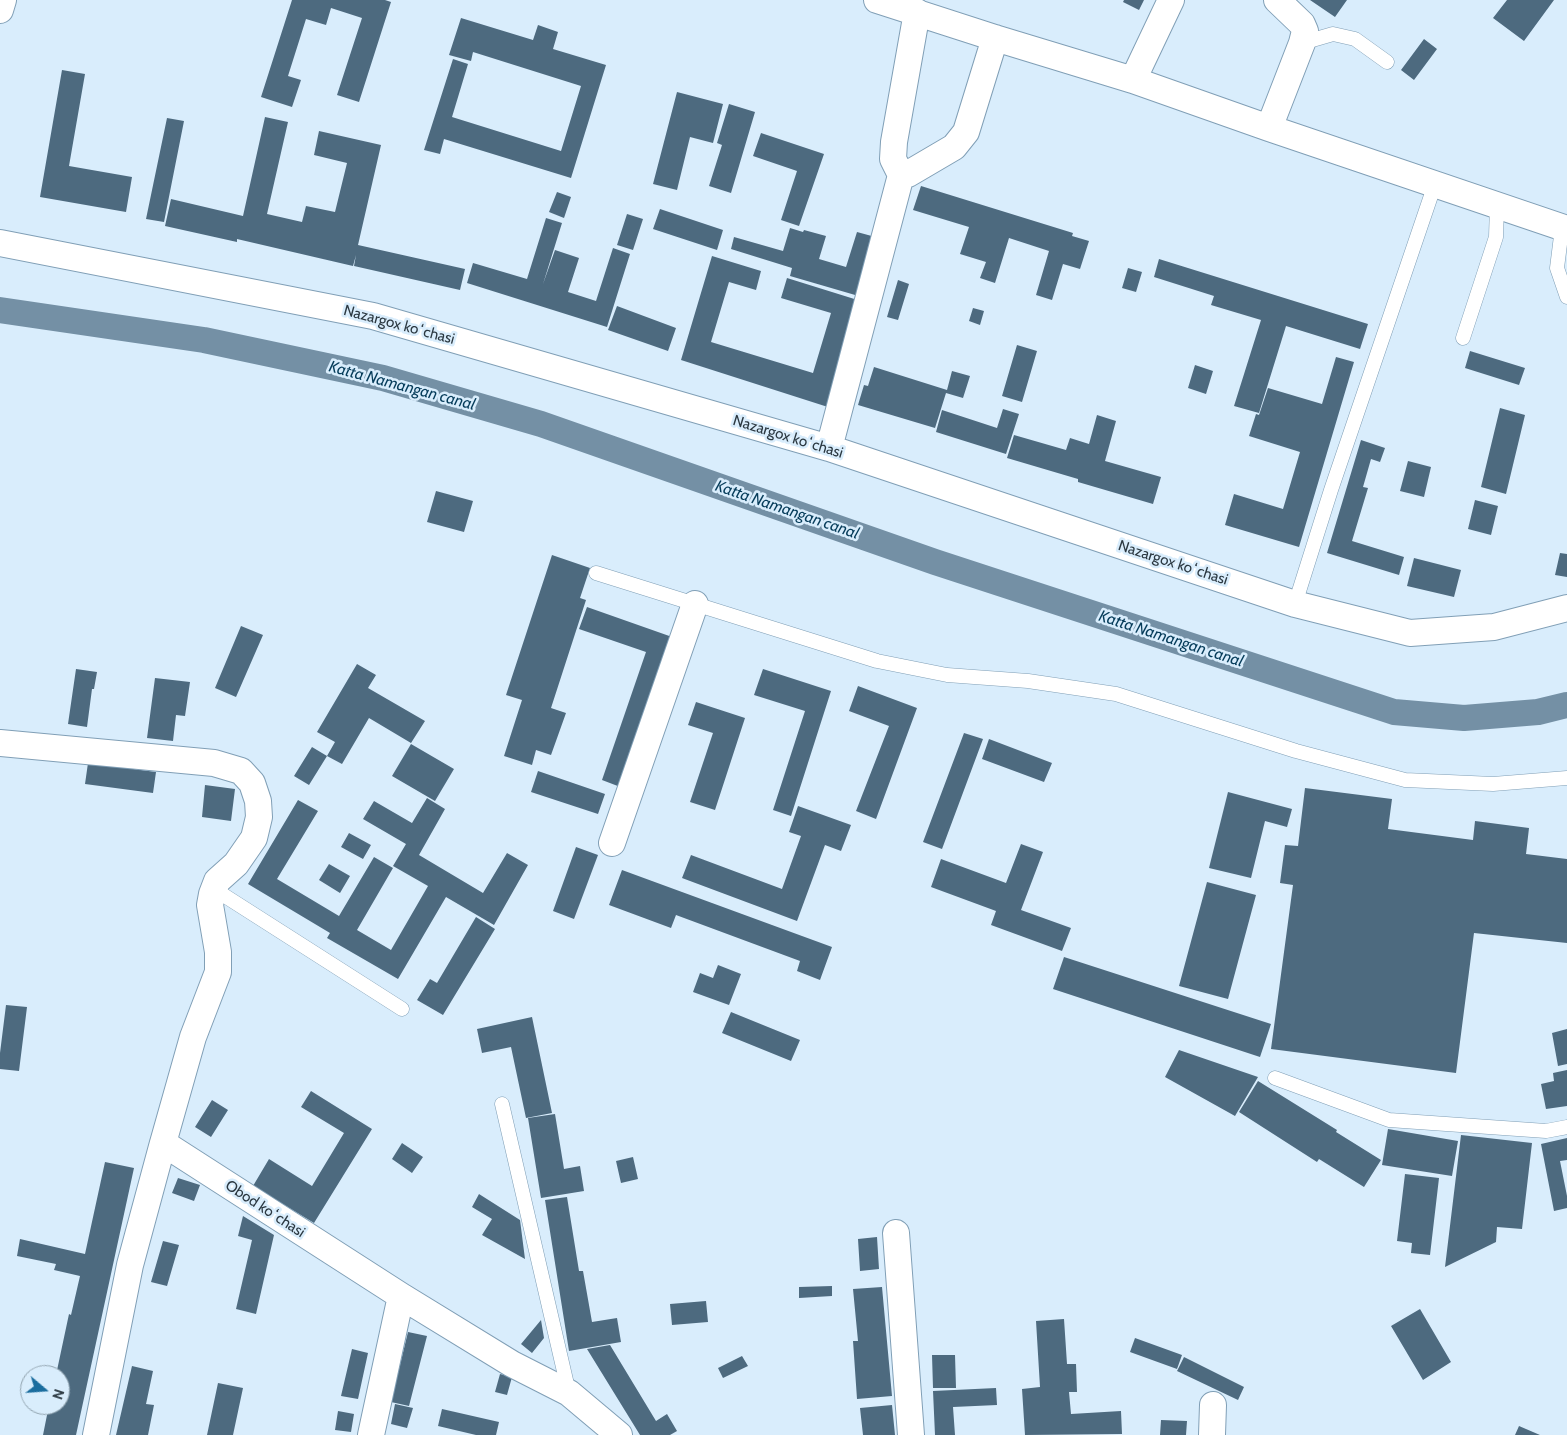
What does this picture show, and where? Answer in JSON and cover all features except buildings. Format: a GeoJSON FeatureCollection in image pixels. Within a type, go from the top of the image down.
{"type":"FeatureCollection","features":[{"type":"Feature","properties":{"kind":"street"},"geometry":{"type":"LineString","coordinates":[[0,10],[3,0]]}},
{"type":"Feature","properties":{"kind":"street"},"geometry":{"type":"LineString","coordinates":[[878,0],[1133,80],[1268,128],[1565,228]]}},
{"type":"Feature","properties":{"kind":"street"},"geometry":{"type":"LineString","coordinates":[[1133,80],[1171,0]]}},
{"type":"Feature","properties":{"kind":"street"},"geometry":{"type":"LineString","coordinates":[[1268,128],[1305,31],[1302,24],[1277,0]]}},
{"type":"Feature","properties":{"kind":"street"},"geometry":{"type":"LineString","coordinates":[[829,448],[901,175],[894,159],[894,142],[917,12]]}},
{"type":"Feature","properties":{"kind":"street"},"geometry":{"type":"LineString","coordinates":[[901,175],[908,174],[954,147],[966,132],[995,38]]}},
{"type":"Feature","properties":{"kind":"street","name":"Nazargox koʻchasi"},"geometry":{"type":"LineString","coordinates":[[0,243],[373,316],[829,448],[1295,604],[1410,633],[1494,627],[1567,608]]}},
{"type":"Feature","properties":{"kind":"street"},"geometry":{"type":"LineString","coordinates":[[612,843],[695,604]]}},
{"type":"Feature","properties":{"kind":"street"},"geometry":{"type":"LineString","coordinates":[[0,744],[214,763],[241,771],[252,783],[258,801],[259,817],[254,838],[236,864],[217,881],[214,889],[210,905],[218,952],[218,972],[193,1037],[162,1143],[130,1265],[96,1435]]}},
{"type":"Feature","properties":{"kind":"street","name":"Obod koʻchasi"},"geometry":{"type":"LineString","coordinates":[[162,1143],[401,1296],[512,1364],[569,1392],[619,1435]]}},
{"type":"Feature","properties":{"kind":"street"},"geometry":{"type":"LineString","coordinates":[[896,1233],[911,1435]]}},
{"type":"Feature","properties":{"kind":"street"},"geometry":{"type":"LineString","coordinates":[[371,1435],[401,1296]]}},
{"type":"Feature","properties":{"kind":"street"},"geometry":{"type":"LineString","coordinates":[[1212,1435],[1213,1405]]}},
{"type":"Feature","properties":{"kind":"lane"},"geometry":{"type":"LineString","coordinates":[[1302,43],[1333,34],[1355,39],[1387,62]]}},
{"type":"Feature","properties":{"kind":"lane"},"geometry":{"type":"LineString","coordinates":[[1295,604],[1331,490],[1435,184]]}},
{"type":"Feature","properties":{"kind":"lane"},"geometry":{"type":"LineString","coordinates":[[1463,338],[1496,236],[1497,206]]}},
{"type":"Feature","properties":{"kind":"lane"},"geometry":{"type":"LineString","coordinates":[[1565,228],[1558,268],[1567,297]]}},
{"type":"Feature","properties":{"kind":"lane"},"geometry":{"type":"LineString","coordinates":[[596,573],[877,661],[947,675],[1028,681],[1116,694],[1296,751],[1405,780],[1493,784],[1567,778]]}},
{"type":"Feature","properties":{"kind":"lane"},"geometry":{"type":"LineString","coordinates":[[214,889],[402,1009]]}},
{"type":"Feature","properties":{"kind":"lane"},"geometry":{"type":"LineString","coordinates":[[1274,1078],[1389,1120],[1546,1131],[1567,1128]]}},
{"type":"Feature","properties":{"kind":"lane"},"geometry":{"type":"LineString","coordinates":[[502,1104],[569,1392]]}},
{"type":"Feature","properties":{"kind":"waterway","name":"Katta Namangan canal"},"geometry":{"type":"LineString","coordinates":[[0,310],[204,340],[383,378],[541,424],[935,562],[1394,712],[1464,718],[1538,712],[1567,705]]}}]}
